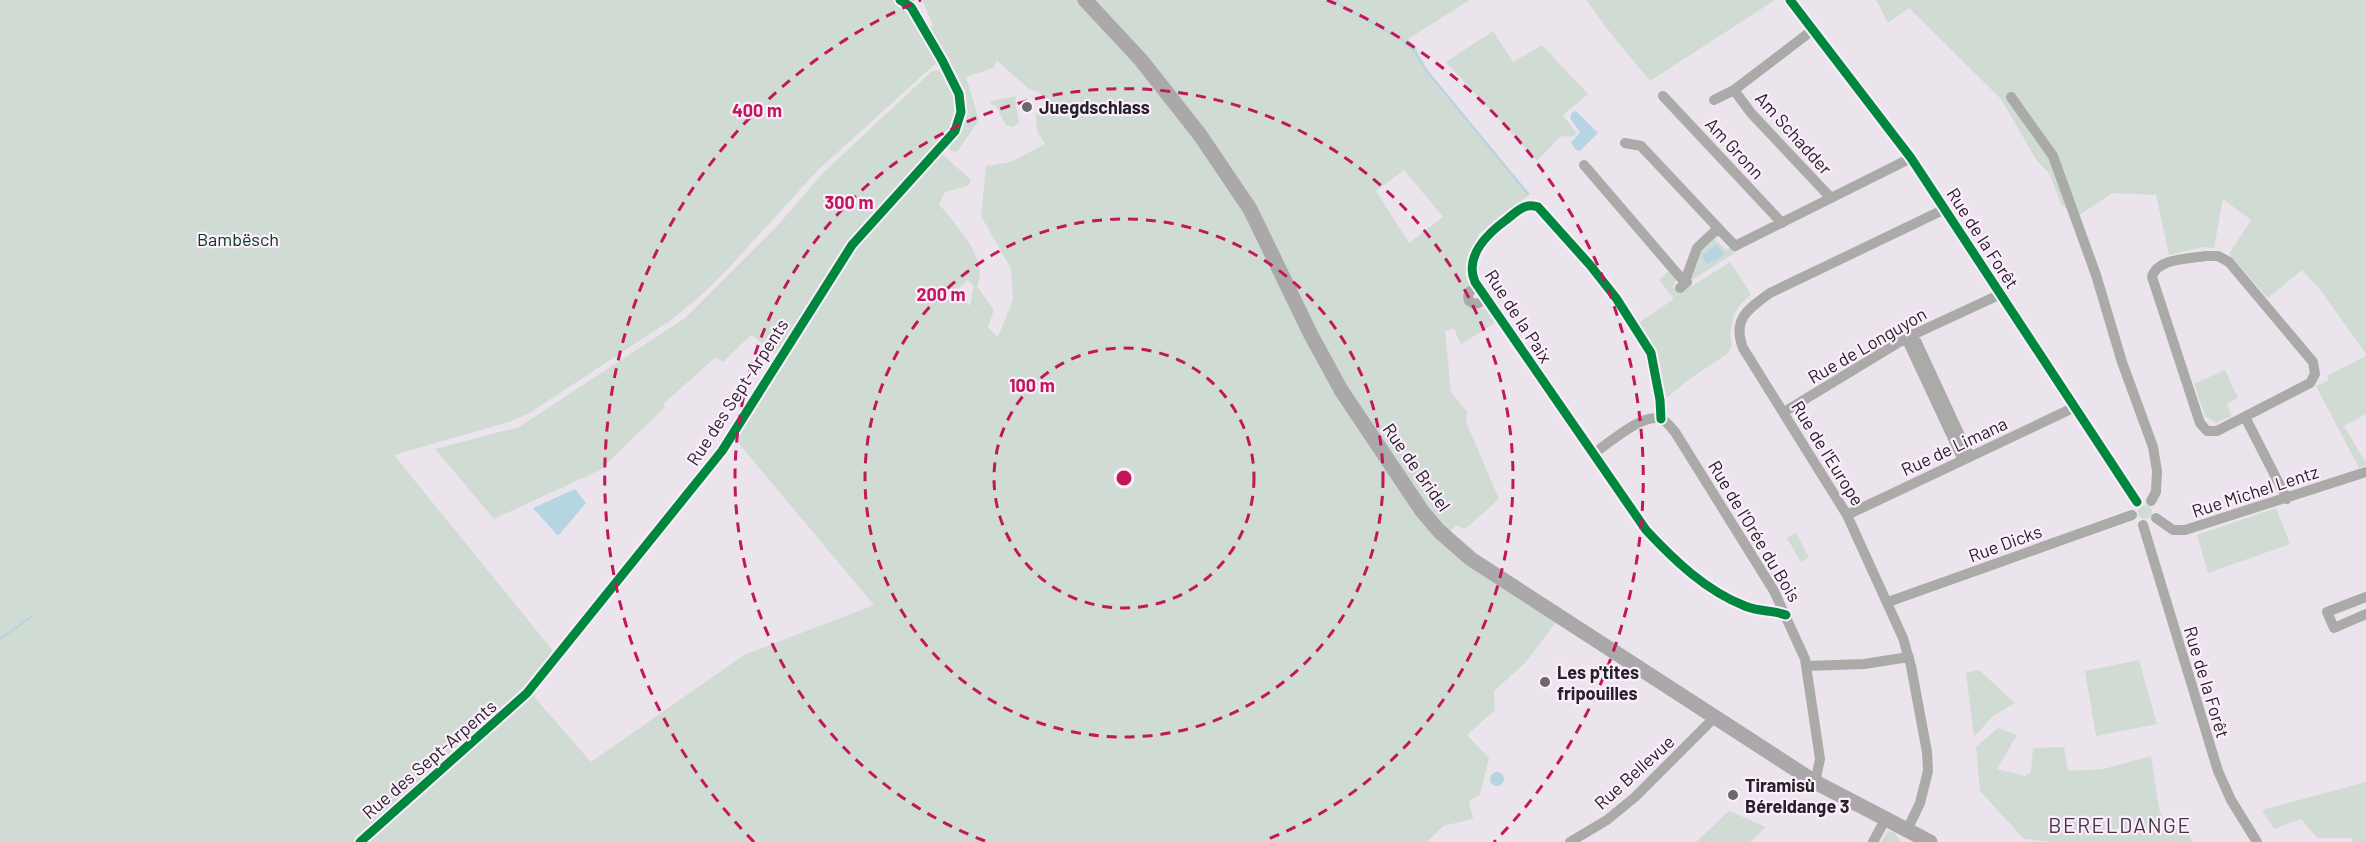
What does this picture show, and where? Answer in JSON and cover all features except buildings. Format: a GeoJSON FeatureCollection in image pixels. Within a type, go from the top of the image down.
{"type":"FeatureCollection","features":[{"type":"Feature","properties":{"kind":"main road","name":"Rue de Bridel"},"geometry":{"type":"LineString","coordinates":[[1085,0],[1167,92],[1250,209],[1311,335],[1341,390],[1422,512],[1439,531],[1471,559],[1815,782],[1930,842]]}},
{"type":"Feature","properties":{"kind":"street","name":"Rue des Sept-Arpents"},"geometry":{"type":"LineString","coordinates":[[360,842],[527,693],[722,451],[852,245],[954,132],[961,112],[959,94],[908,0]]}},
{"type":"Feature","properties":{"kind":"street","name":"Rue de la Forêt"},"geometry":{"type":"LineString","coordinates":[[1790,0],[1911,158],[2137,502]]}},
{"type":"Feature","properties":{"kind":"street","name":"Am Schadder"},"geometry":{"type":"LineString","coordinates":[[1714,100],[1734,90],[1814,29]]}},
{"type":"Feature","properties":{"kind":"street","name":"Am Schadder"},"geometry":{"type":"LineString","coordinates":[[1734,90],[1751,113],[1831,198]]}},
{"type":"Feature","properties":{"kind":"street","name":"Am Gronn"},"geometry":{"type":"LineString","coordinates":[[1663,96],[1782,223]]}},
{"type":"Feature","properties":{"kind":"street"},"geometry":{"type":"LineString","coordinates":[[2011,97],[2053,156],[2096,275],[2122,362],[2153,447],[2156,492],[2151,501]]}},
{"type":"Feature","properties":{"kind":"street"},"geometry":{"type":"LineString","coordinates":[[1625,143],[1641,146],[1735,246],[1911,158]]}},
{"type":"Feature","properties":{"kind":"street"},"geometry":{"type":"LineString","coordinates":[[1584,165],[1682,284],[1697,248],[1718,228]]}},
{"type":"Feature","properties":{"kind":"street","name":"Rue de la Paix"},"geometry":{"type":"LineString","coordinates":[[1661,419],[1660,400],[1651,353],[1610,290],[1590,265],[1538,207],[1531,204],[1524,206],[1483,239],[1477,250],[1471,274],[1481,292],[1646,530],[1686,571],[1743,606],[1762,612],[1786,615]]}},
{"type":"Feature","properties":{"kind":"street","name":"Rue de l'Europe"},"geometry":{"type":"LineString","coordinates":[[1907,830],[1920,803],[1928,771],[1927,752],[1909,657],[1888,602],[1847,515],[1743,348],[1739,337],[1741,319],[1746,312],[1770,293],[1945,209]]}},
{"type":"Feature","properties":{"kind":"street"},"geometry":{"type":"LineString","coordinates":[[2206,256],[2218,256],[2229,262],[2313,362],[2315,374],[2310,383],[2245,417],[2217,431],[2207,431],[2200,423],[2152,282],[2153,270],[2161,264],[2206,256]]}},
{"type":"Feature","properties":{"kind":"street","name":"Rue de Longuyon"},"geometry":{"type":"LineString","coordinates":[[1784,412],[1910,336],[2001,294]]}},
{"type":"Feature","properties":{"kind":"street"},"geometry":{"type":"LineString","coordinates":[[1910,336],[1966,459]]}},
{"type":"Feature","properties":{"kind":"street","name":"Rue de Limana"},"geometry":{"type":"LineString","coordinates":[[1847,515],[2075,407]]}},
{"type":"Feature","properties":{"kind":"street"},"geometry":{"type":"LineString","coordinates":[[2245,417],[2287,499]]}},
{"type":"Feature","properties":{"kind":"street"},"geometry":{"type":"LineString","coordinates":[[1593,454],[1640,422],[1649,418],[1661,419]]}},
{"type":"Feature","properties":{"kind":"street","name":"Rue de l'Orée du Bois"},"geometry":{"type":"LineString","coordinates":[[1661,419],[1675,432],[1774,591],[1786,615],[1807,666],[1820,759],[1815,782]]}},
{"type":"Feature","properties":{"kind":"street","name":"Rue Michel Lentz"},"geometry":{"type":"LineString","coordinates":[[2156,518],[2173,530],[2185,530],[2366,472]]}},
{"type":"Feature","properties":{"kind":"street"},"geometry":{"type":"LineString","coordinates":[[2144,499],[2151,501],[2156,506],[2156,518],[2143,525],[2132,515],[2133,508],[2137,502],[2144,499]]}},
{"type":"Feature","properties":{"kind":"street","name":"Rue Dicks"},"geometry":{"type":"LineString","coordinates":[[1888,602],[2132,515]]}},
{"type":"Feature","properties":{"kind":"street","name":"Rue de la Forêt"},"geometry":{"type":"LineString","coordinates":[[2143,525],[2218,771],[2236,809],[2257,842]]}},
{"type":"Feature","properties":{"kind":"street"},"geometry":{"type":"LineString","coordinates":[[2366,597],[2327,612],[2334,628],[2366,614]]}},
{"type":"Feature","properties":{"kind":"street"},"geometry":{"type":"LineString","coordinates":[[1807,666],[1864,664],[1909,657]]}},
{"type":"Feature","properties":{"kind":"street","name":"Rue Bellevue"},"geometry":{"type":"LineString","coordinates":[[1570,842],[1607,820],[1635,797],[1714,718]]}},
{"type":"Feature","properties":{"kind":"street"},"geometry":{"type":"LineString","coordinates":[[1873,842],[1886,820]]}},
{"type":"Feature","properties":{"kind":"green space","name":"Bambësch"},"geometry":{"type":"Polygon","coordinates":[[[0,0],[908,0],[926,31],[933,25],[922,0],[1470,0],[1408,39],[1415,46],[1427,70],[1530,194],[1478,235],[1465,275],[1471,284],[1464,293],[1465,302],[1473,308],[1485,308],[1495,323],[1461,344],[1454,329],[1445,331],[1451,392],[1467,412],[1466,422],[1499,499],[1465,529],[1456,525],[1441,541],[1557,621],[1525,663],[1494,691],[1495,710],[1467,735],[1489,758],[1480,795],[1469,801],[1473,819],[1443,826],[1427,842],[0,842],[0,0]],[[997,61],[993,68],[966,77],[979,120],[957,152],[950,150],[949,143],[940,152],[971,180],[968,186],[945,192],[939,204],[975,253],[980,276],[977,286],[994,310],[988,327],[998,337],[1013,300],[1011,269],[981,216],[986,166],[1011,162],[1045,144],[1037,131],[1036,114],[1044,112],[1042,94],[1028,88],[997,61]],[[935,64],[818,170],[725,272],[671,320],[528,414],[509,422],[394,455],[554,652],[720,447],[718,445],[729,432],[771,366],[769,365],[773,358],[776,359],[778,355],[751,335],[723,362],[716,357],[663,404],[665,407],[600,470],[494,519],[435,449],[519,427],[685,318],[778,225],[823,173],[932,71],[940,70],[935,64]],[[1404,170],[1376,191],[1409,243],[1443,217],[1404,170]],[[968,280],[958,289],[954,288],[970,306],[974,286],[968,280]],[[735,439],[535,689],[535,698],[591,762],[744,655],[874,605],[735,439]]]}},
{"type":"Feature","properties":{"kind":"green space"},"geometry":{"type":"Polygon","coordinates":[[[1586,0],[1775,0],[1650,81],[1586,0]]]}},
{"type":"Feature","properties":{"kind":"green space"},"geometry":{"type":"Polygon","coordinates":[[[1876,0],[2366,0],[2366,354],[2322,292],[2302,270],[2268,298],[2229,254],[2251,220],[2223,199],[2214,248],[2204,247],[2169,255],[2156,195],[2113,193],[2079,215],[2061,205],[2050,174],[2037,161],[2001,99],[1909,8],[1888,23],[1876,0]]]}},
{"type":"Feature","properties":{"kind":"green space"},"geometry":{"type":"Polygon","coordinates":[[[1493,31],[1513,62],[1542,45],[1588,94],[1563,115],[1577,134],[1571,137],[1561,136],[1537,161],[1446,62],[1493,31]]]}},
{"type":"Feature","properties":{"kind":"green space"},"geometry":{"type":"Polygon","coordinates":[[[1017,96],[1015,99],[1019,122],[1013,127],[1006,125],[996,106],[990,104],[991,101],[1017,96]]]}},
{"type":"Feature","properties":{"kind":"green space"},"geometry":{"type":"Polygon","coordinates":[[[1717,234],[1720,236],[1715,240],[1726,250],[1732,247],[1736,252],[1692,280],[1690,277],[1701,250],[1717,234]]]}},
{"type":"Feature","properties":{"kind":"green space"},"geometry":{"type":"Polygon","coordinates":[[[1730,262],[1751,294],[1734,315],[1730,334],[1732,345],[1727,354],[1665,399],[1656,352],[1637,324],[1674,299],[1659,280],[1669,271],[1676,279],[1673,287],[1679,294],[1730,262]]]}},
{"type":"Feature","properties":{"kind":"green space"},"geometry":{"type":"Polygon","coordinates":[[[2366,356],[2366,414],[2344,426],[2366,463],[2359,468],[2316,386],[2329,380],[2327,376],[2366,356]]]}},
{"type":"Feature","properties":{"kind":"green space"},"geometry":{"type":"Polygon","coordinates":[[[2225,370],[2238,398],[2227,404],[2232,416],[2216,423],[2205,416],[2194,384],[2225,370]]]}},
{"type":"Feature","properties":{"kind":"green space"},"geometry":{"type":"Polygon","coordinates":[[[2145,505],[2150,507],[2152,512],[2150,517],[2145,519],[2140,517],[2138,512],[2140,507],[2145,505]]]}},
{"type":"Feature","properties":{"kind":"green space"},"geometry":{"type":"Polygon","coordinates":[[[2276,508],[2290,544],[2208,573],[2197,535],[2276,508]]]}},
{"type":"Feature","properties":{"kind":"green space"},"geometry":{"type":"Polygon","coordinates":[[[1796,533],[1809,557],[1801,562],[1787,538],[1796,533]]]}},
{"type":"Feature","properties":{"kind":"green space"},"geometry":{"type":"Polygon","coordinates":[[[2139,660],[2157,724],[2096,736],[2085,671],[2139,660]]]}},
{"type":"Feature","properties":{"kind":"green space"},"geometry":{"type":"Polygon","coordinates":[[[1979,670],[2015,703],[1993,716],[1974,737],[1966,673],[1979,670]]]}},
{"type":"Feature","properties":{"kind":"green space"},"geometry":{"type":"Polygon","coordinates":[[[1998,728],[2017,735],[1997,769],[2025,776],[2031,772],[2033,748],[2064,747],[2068,771],[2104,769],[2151,756],[2159,808],[2165,825],[2184,821],[2192,842],[2051,842],[2024,839],[1980,791],[1976,747],[1998,728]]]}},
{"type":"Feature","properties":{"kind":"green space"},"geometry":{"type":"Polygon","coordinates":[[[2366,782],[2366,842],[2353,842],[2351,838],[2317,838],[2301,819],[2274,829],[2262,810],[2366,782]]]}},
{"type":"Feature","properties":{"kind":"green space"},"geometry":{"type":"Polygon","coordinates":[[[1729,811],[1766,827],[1750,842],[1696,842],[1729,811]]]}},
{"type":"Feature","properties":{"kind":"green space"},"geometry":{"type":"Polygon","coordinates":[[[1888,831],[1895,833],[1901,842],[1881,842],[1888,831]]]}},
{"type":"Feature","properties":{"kind":"water"},"geometry":{"type":"Polygon","coordinates":[[[1576,111],[1598,133],[1580,151],[1576,150],[1571,143],[1580,132],[1570,118],[1572,112],[1576,111]]]}},
{"type":"Feature","properties":{"kind":"water"},"geometry":{"type":"Polygon","coordinates":[[[1716,245],[1724,253],[1720,258],[1707,264],[1702,256],[1716,245]]]}},
{"type":"Feature","properties":{"kind":"water"},"geometry":{"type":"Polygon","coordinates":[[[575,489],[586,503],[558,536],[533,508],[575,489]]]}},
{"type":"Feature","properties":{"kind":"water"},"geometry":{"type":"Polygon","coordinates":[[[1497,772],[1502,774],[1504,779],[1502,784],[1497,786],[1492,784],[1490,779],[1492,774],[1497,772]]]}},
{"type":"Feature","properties":{"kind":"waterway"},"geometry":{"type":"LineString","coordinates":[[1337,0],[1342,6],[1402,40],[1414,51],[1427,71],[1528,194]]}},
{"type":"Feature","properties":{"kind":"waterway"},"geometry":{"type":"LineString","coordinates":[[0,639],[31,617]]}},
{"type":"Feature","properties":{"kind":"cycle path"},"geometry":{"type":"LineString","coordinates":[[360,842],[527,693],[722,451],[852,245],[955,131],[961,112],[959,94],[911,7],[900,0]]}},
{"type":"Feature","properties":{"kind":"cycle path"},"geometry":{"type":"LineString","coordinates":[[1790,0],[1911,158],[2137,502]]}},
{"type":"Feature","properties":{"kind":"cycle path"},"geometry":{"type":"LineString","coordinates":[[1661,419],[1660,400],[1651,353],[1616,298],[1538,207],[1529,206],[1517,211],[1492,232],[1479,247],[1473,264],[1472,273],[1475,282],[1646,530],[1679,563],[1717,592],[1750,608],[1786,615]]}},
{"type":"Feature","properties":{"kind":"place","name":"Juegdschlass"},"geometry":{"type":"Point","coordinates":[1027,107]}},
{"type":"Feature","properties":{"kind":"place","name":"Les p'tites fripouilles"},"geometry":{"type":"Point","coordinates":[1545,682]}},
{"type":"Feature","properties":{"kind":"place","name":"Tiramisù Béreldange 3"},"geometry":{"type":"Point","coordinates":[1733,795]}},
{"type":"Feature","properties":{"kind":"district","name":"BERELDANGE"},"geometry":{"type":"Point","coordinates":[2120,824]}}]}
